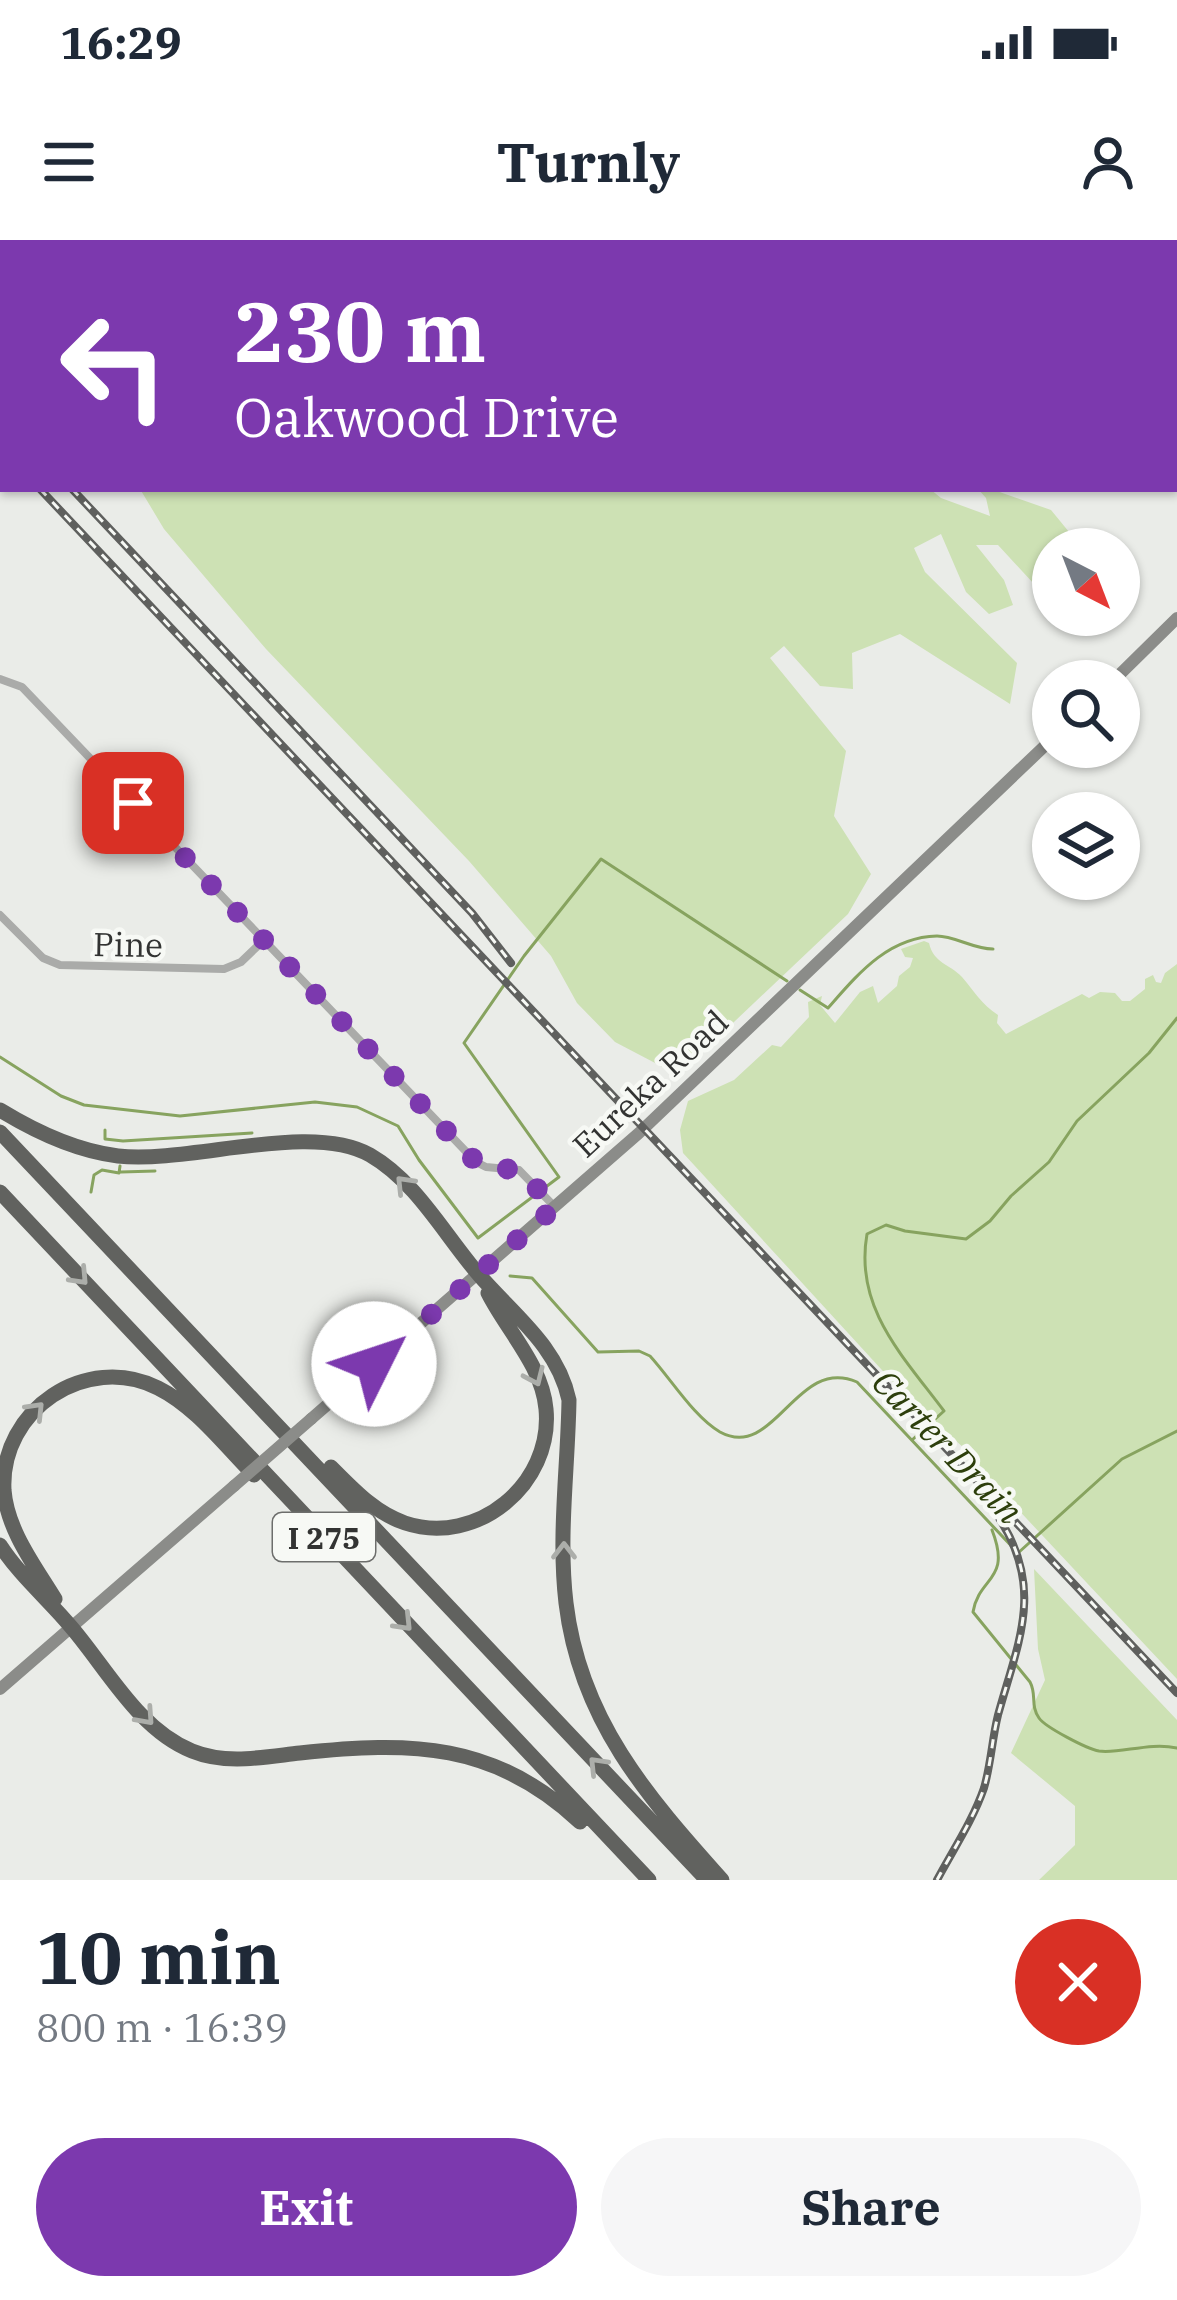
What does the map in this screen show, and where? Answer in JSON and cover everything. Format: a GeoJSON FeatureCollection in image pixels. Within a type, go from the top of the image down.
{"type":"FeatureCollection","features":[{"type":"Feature","properties":{"kind":"highway"},"geometry":{"type":"LineString","coordinates":[[0,1110],[55,1139],[118,1156],[158,1157],[306,1142],[357,1148],[403,1181],[548,1351],[566,1386],[565,1601],[587,1687],[634,1777],[722,1880]]}},
{"type":"Feature","properties":{"kind":"highway","name":"I 275"},"geometry":{"type":"LineString","coordinates":[[0,1132],[707,1880]]}},
{"type":"Feature","properties":{"kind":"highway","name":"I 275"},"geometry":{"type":"LineString","coordinates":[[0,1192],[649,1880]]}},
{"type":"Feature","properties":{"kind":"highway"},"geometry":{"type":"LineString","coordinates":[[193,1336],[369,1503],[404,1523],[452,1527],[488,1515],[523,1488],[538,1463],[545,1436],[546,1409],[536,1374],[478,1274]]}},
{"type":"Feature","properties":{"kind":"highway"},"geometry":{"type":"LineString","coordinates":[[72,1627],[16,1533],[5,1471],[13,1440],[36,1407],[66,1385],[83,1380],[139,1381],[170,1395],[352,1568]]}},
{"type":"Feature","properties":{"kind":"highway"},"geometry":{"type":"LineString","coordinates":[[0,1545],[154,1726],[189,1750],[235,1760],[413,1746],[470,1756],[536,1786],[566,1808],[637,1880]]}},
{"type":"Feature","properties":{"kind":"street"},"geometry":{"type":"LineString","coordinates":[[1134,660],[1177,618]]}},
{"type":"Feature","properties":{"kind":"street"},"geometry":{"type":"LineString","coordinates":[[0,680],[22,687],[476,1162],[519,1170],[555,1207]]}},
{"type":"Feature","properties":{"kind":"street","name":"Eureka Road"},"geometry":{"type":"LineString","coordinates":[[0,1689],[639,1133],[1032,758]]}},
{"type":"Feature","properties":{"kind":"street","name":"Pine"},"geometry":{"type":"LineString","coordinates":[[0,915],[44,958],[69,967],[224,969],[241,962],[264,940]]}},
{"type":"Feature","properties":{"kind":"green space"},"geometry":{"type":"Polygon","coordinates":[[[142,492],[934,492],[990,516],[981,492],[1000,492],[1051,510],[1066,528],[1032,528],[1032,582],[998,545],[976,545],[1004,580],[1013,605],[989,614],[966,592],[941,534],[914,548],[925,572],[1017,663],[1010,704],[900,634],[852,653],[853,689],[820,686],[784,646],[770,658],[846,751],[834,816],[871,874],[848,914],[678,1075],[615,1042],[577,1003],[551,956],[469,861],[266,649],[164,529],[142,492]]]}},
{"type":"Feature","properties":{"kind":"green space"},"geometry":{"type":"Polygon","coordinates":[[[924,941],[998,1015],[997,1023],[1006,1034],[1082,994],[1089,998],[1100,992],[1115,993],[1122,1001],[1130,1001],[1145,989],[1145,979],[1153,975],[1161,983],[1177,964],[1177,1679],[1011,1502],[976,1471],[965,1449],[903,1393],[683,1153],[680,1130],[688,1101],[734,1080],[772,1045],[781,1047],[809,1017],[808,1002],[822,996],[820,1005],[835,1023],[860,992],[873,986],[878,1003],[910,967],[913,958],[905,957],[901,949],[924,941]]]}},
{"type":"Feature","properties":{"kind":"green space"},"geometry":{"type":"Polygon","coordinates":[[[1034,1569],[1177,1720],[1177,1880],[1039,1880],[1075,1845],[1075,1806],[1011,1753],[1045,1680],[1038,1649],[1034,1569]]]}},
{"type":"Feature","properties":{"kind":"waterway"},"geometry":{"type":"LineString","coordinates":[[0,1057],[84,1105],[180,1116],[315,1102],[357,1107],[398,1126],[478,1238],[559,1177],[464,1043],[524,956],[601,859],[787,981]]}},
{"type":"Feature","properties":{"kind":"waterway"},"geometry":{"type":"LineString","coordinates":[[800,990],[828,1008],[875,960],[919,938],[944,937],[993,949]]}},
{"type":"Feature","properties":{"kind":"waterway"},"geometry":{"type":"LineString","coordinates":[[912,1440],[944,1411],[898,1350],[875,1308],[865,1261],[867,1234],[886,1225],[966,1239],[1049,1162],[1077,1121],[1149,1053],[1177,1018]]}},
{"type":"Feature","properties":{"kind":"waterway"},"geometry":{"type":"LineString","coordinates":[[105,1130],[105,1139],[123,1141],[252,1133]]}},
{"type":"Feature","properties":{"kind":"waterway"},"geometry":{"type":"LineString","coordinates":[[91,1192],[94,1175],[102,1170],[119,1173],[120,1166]]}},
{"type":"Feature","properties":{"kind":"waterway"},"geometry":{"type":"LineString","coordinates":[[121,1172],[155,1171]]}},
{"type":"Feature","properties":{"kind":"waterway","name":"Carter Drain"},"geometry":{"type":"LineString","coordinates":[[510,1276],[532,1278],[598,1352],[639,1351],[650,1356],[692,1407],[720,1432],[739,1437],[756,1433],[818,1383],[836,1378],[857,1382],[1018,1553],[1122,1459],[1177,1431]]}},
{"type":"Feature","properties":{"kind":"waterway"},"geometry":{"type":"LineString","coordinates":[[992,1530],[996,1569],[973,1612],[1030,1682],[1039,1718],[1099,1751],[1177,1748]]}},
{"type":"Feature","properties":{"kind":"railway"},"geometry":{"type":"LineString","coordinates":[[43,492],[1177,1693]]}},
{"type":"Feature","properties":{"kind":"railway"},"geometry":{"type":"LineString","coordinates":[[75,492],[472,913],[511,963]]}},
{"type":"Feature","properties":{"kind":"railway"},"geometry":{"type":"LineString","coordinates":[[937,1880],[984,1788],[1023,1616],[1021,1568],[999,1518]]}},
{"type":"Feature","properties":{"kind":"route"},"geometry":{"type":"LineString","coordinates":[[133,803],[476,1162],[486,1167],[514,1167],[555,1207],[374,1364]]}}]}
